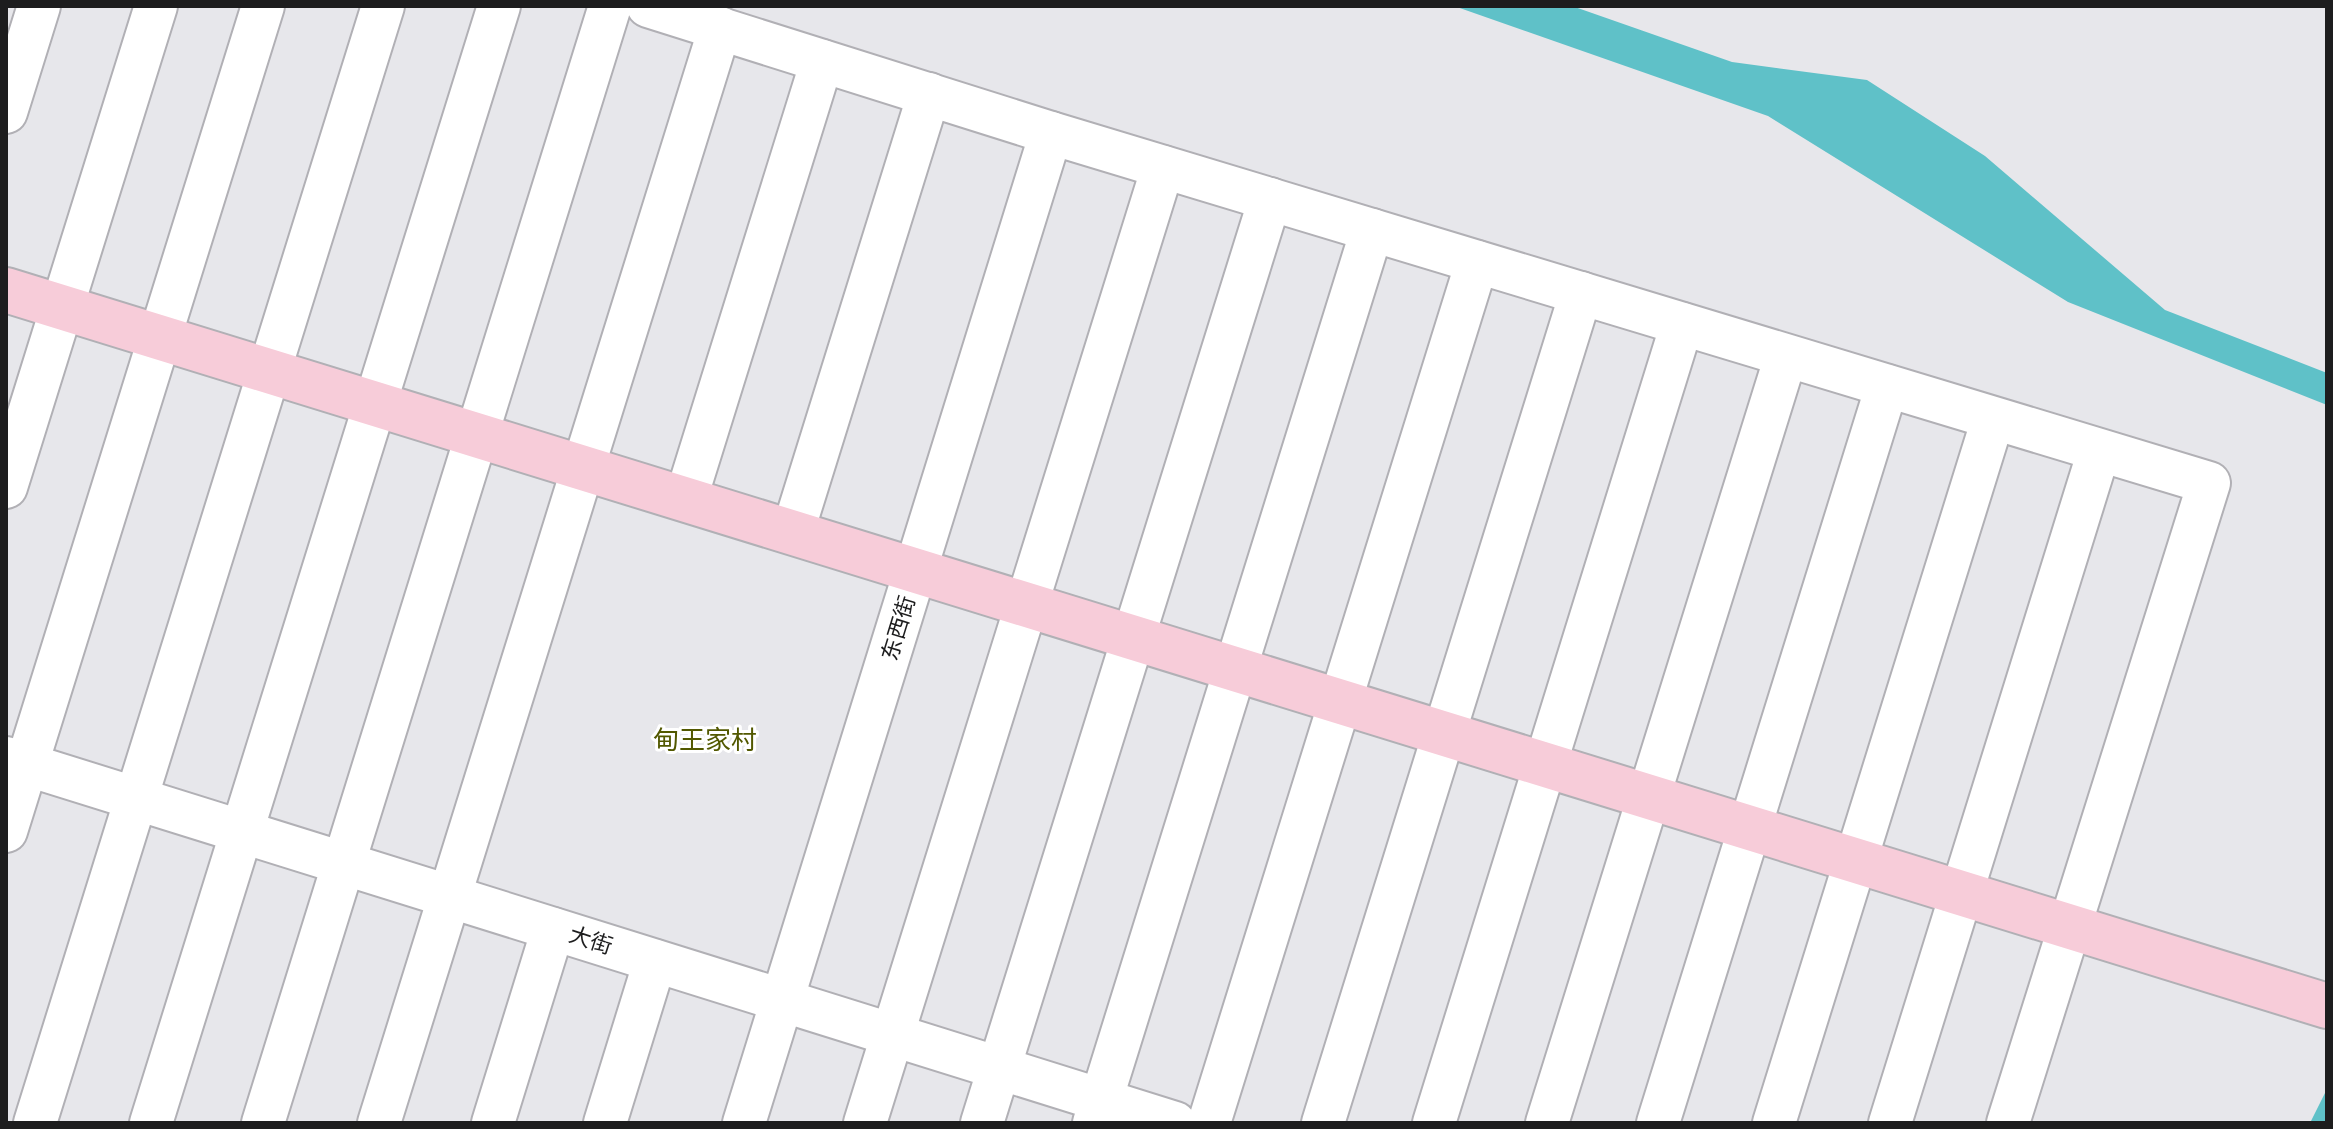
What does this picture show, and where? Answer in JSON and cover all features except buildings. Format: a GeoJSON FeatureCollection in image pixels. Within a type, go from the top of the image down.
{"type":"FeatureCollection","features":[{"type":"Feature","properties":{"kind":"street"},"geometry":{"type":"LineString","coordinates":[[6,112],[39,6]]}},
{"type":"Feature","properties":{"kind":"street"},"geometry":{"type":"LineString","coordinates":[[6,487],[156,6]]}},
{"type":"Feature","properties":{"kind":"street"},"geometry":{"type":"LineString","coordinates":[[6,831],[16,762],[160,337],[263,6]]}},
{"type":"Feature","properties":{"kind":"street"},"geometry":{"type":"LineString","coordinates":[[35,1123],[383,6]]}},
{"type":"Feature","properties":{"kind":"street"},"geometry":{"type":"LineString","coordinates":[[151,1123],[499,6]]}},
{"type":"Feature","properties":{"kind":"street"},"geometry":{"type":"LineString","coordinates":[[263,1123],[610,6]]}},
{"type":"Feature","properties":{"kind":"street"},"geometry":{"type":"LineString","coordinates":[[648,6],[1051,133],[2209,483],[2008,1123]]}},
{"type":"Feature","properties":{"kind":"street"},"geometry":{"type":"LineString","coordinates":[[379,1123],[720,28]]}},
{"type":"Feature","properties":{"kind":"street"},"geometry":{"type":"LineString","coordinates":[[686,498],[822,61]]}},
{"type":"Feature","properties":{"kind":"street"},"geometry":{"type":"LineString","coordinates":[[793,531],[929,94]]}},
{"type":"Feature","properties":{"kind":"street","name":"东西街"},"geometry":{"type":"LineString","coordinates":[[744,1123],[1051,133]]}},
{"type":"Feature","properties":{"kind":"street"},"geometry":{"type":"LineString","coordinates":[[865,1123],[1163,167]]}},
{"type":"Feature","properties":{"kind":"street"},"geometry":{"type":"LineString","coordinates":[[982,1123],[1270,199]]}},
{"type":"Feature","properties":{"kind":"street"},"geometry":{"type":"LineString","coordinates":[[1098,1112],[1372,230]]}},
{"type":"Feature","properties":{"kind":"street"},"geometry":{"type":"LineString","coordinates":[[1209,1123],[1477,262]]}},
{"type":"Feature","properties":{"kind":"street"},"geometry":{"type":"LineString","coordinates":[[6,290],[916,568],[2327,1006]]}},
{"type":"Feature","properties":{"kind":"street"},"geometry":{"type":"LineString","coordinates":[[1323,1123],[1581,293]]}},
{"type":"Feature","properties":{"kind":"street"},"geometry":{"type":"LineString","coordinates":[[1434,1123],[1682,324]]}},
{"type":"Feature","properties":{"kind":"street"},"geometry":{"type":"LineString","coordinates":[[1547,1123],[1786,356]]}},
{"type":"Feature","properties":{"kind":"street"},"geometry":{"type":"LineString","coordinates":[[1658,1123],[1887,386]]}},
{"type":"Feature","properties":{"kind":"street"},"geometry":{"type":"LineString","coordinates":[[1774,1123],[1993,419]]}},
{"type":"Feature","properties":{"kind":"street"},"geometry":{"type":"LineString","coordinates":[[1890,1123],[2099,451]]}},
{"type":"Feature","properties":{"kind":"street","name":"大街"},"geometry":{"type":"LineString","coordinates":[[16,762],[1000,1068],[1098,1112],[1175,1123]]}},
{"type":"Feature","properties":{"kind":"street"},"geometry":{"type":"LineString","coordinates":[[493,1123],[553,929]]}},
{"type":"Feature","properties":{"kind":"street"},"geometry":{"type":"LineString","coordinates":[[605,1123],[655,961]]}},
{"type":"Feature","properties":{"kind":"water"},"geometry":{"type":"Polygon","coordinates":[[[1454,6],[1572,6],[1732,62],[1867,80],[1985,156],[2165,310],[2327,373],[2327,405],[2068,302],[1768,116],[1454,6]]]}},
{"type":"Feature","properties":{"kind":"water"},"geometry":{"type":"Polygon","coordinates":[[[2327,1089],[2327,1123],[2310,1123],[2327,1089]]]}},
{"type":"Feature","properties":{"kind":"district","name":"甸王家村"},"geometry":{"type":"Point","coordinates":[705,739]}}]}
